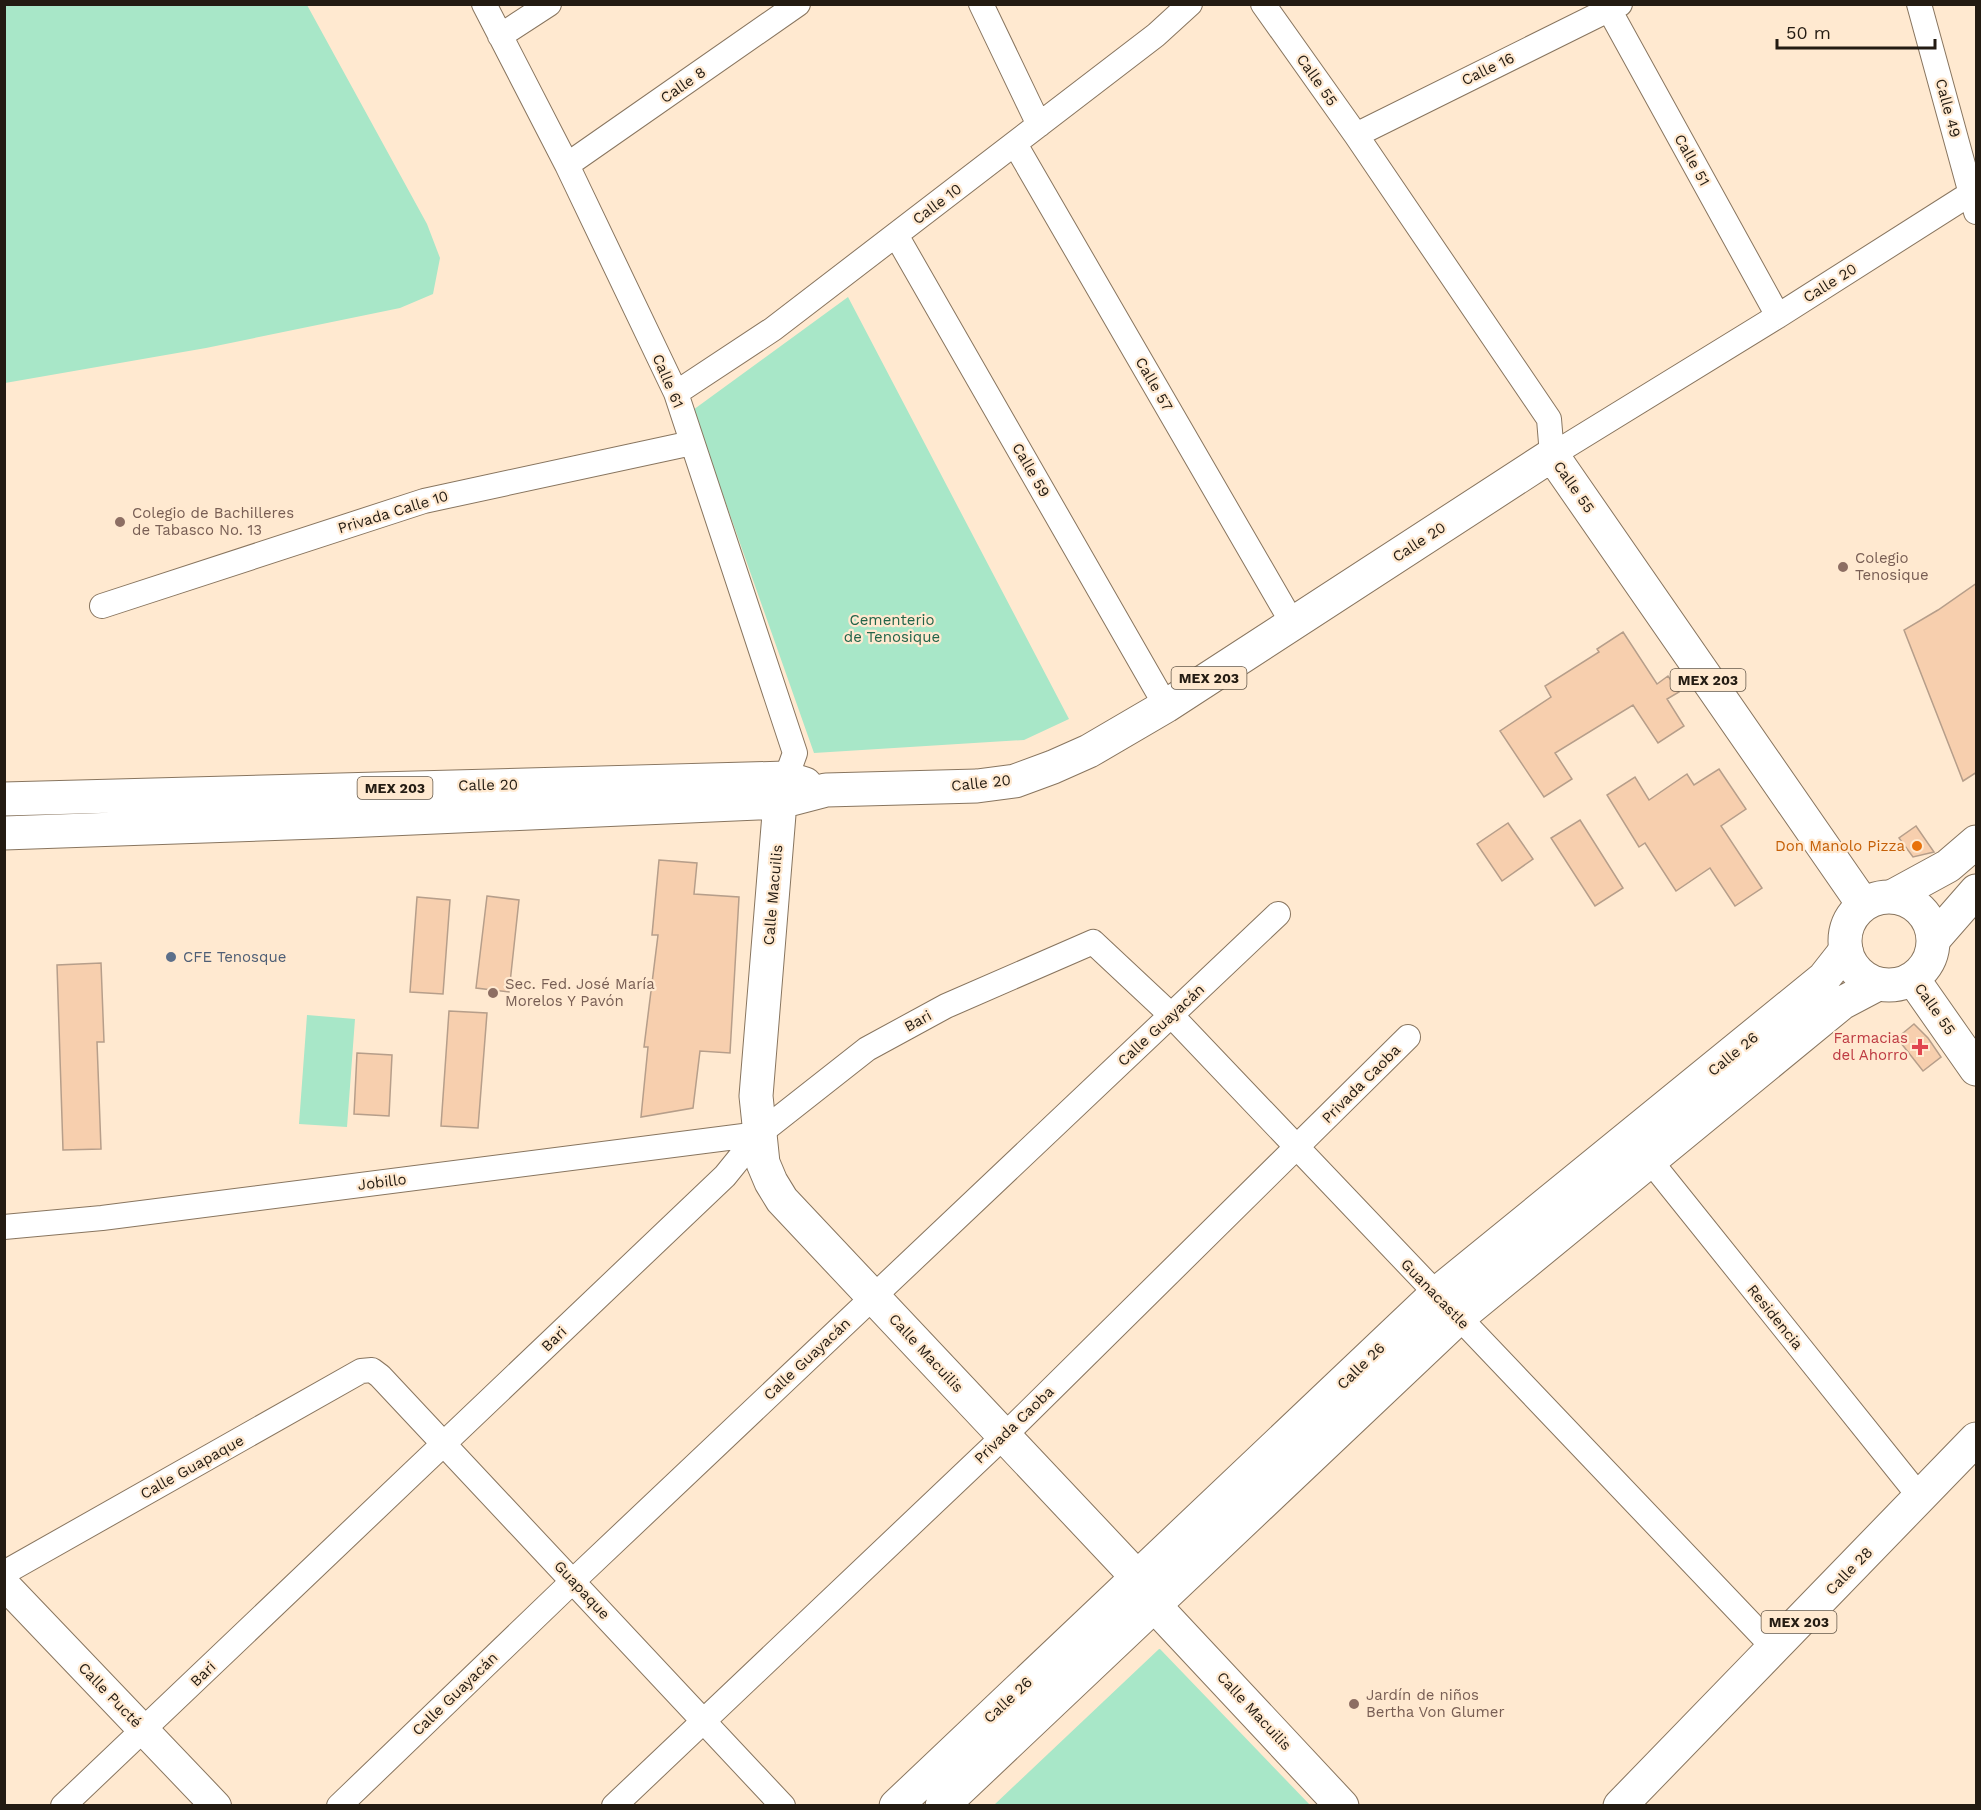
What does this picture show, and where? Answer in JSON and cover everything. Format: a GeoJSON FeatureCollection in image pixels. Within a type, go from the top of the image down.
{"type":"FeatureCollection","features":[{"type":"Feature","properties":{"kind":"main road","name":"Calle 20"},"geometry":{"type":"LineString","coordinates":[[4,799],[344,789],[826,790],[977,786],[1015,781],[1089,751],[1166,706],[1552,455]]}},
{"type":"Feature","properties":{"kind":"main road","name":"Calle 55"},"geometry":{"type":"LineString","coordinates":[[1552,455],[1878,900]]}},
{"type":"Feature","properties":{"kind":"main road"},"geometry":{"type":"LineString","coordinates":[[344,789],[345,821]]}},
{"type":"Feature","properties":{"kind":"main road","name":"Calle 20"},"geometry":{"type":"LineString","coordinates":[[4,833],[345,821],[783,790]]}},
{"type":"Feature","properties":{"kind":"main road","name":"Calle Macuilis"},"geometry":{"type":"LineString","coordinates":[[783,790],[756,1096],[762,1163],[771,1182],[782,1200],[1004,1436],[1342,1806]]}},
{"type":"Feature","properties":{"kind":"main road"},"geometry":{"type":"LineString","coordinates":[[1977,842],[1948,866],[1856,911],[1846,930],[1846,950],[1850,962],[1866,979],[1878,984],[1902,984],[1913,979],[1925,968],[1932,954],[1934,939],[1977,891]]}},
{"type":"Feature","properties":{"kind":"main road","name":"MEX 203"},"geometry":{"type":"LineString","coordinates":[[1878,900],[1911,902],[1926,915],[1932,927],[1934,939]]}},
{"type":"Feature","properties":{"kind":"main road","name":"Calle 26"},"geometry":{"type":"LineString","coordinates":[[896,1806],[1458,1318],[1824,978],[1846,950]]}},
{"type":"Feature","properties":{"kind":"main road","name":"Calle 55"},"geometry":{"type":"LineString","coordinates":[[1913,979],[1977,1069]]}},
{"type":"Feature","properties":{"kind":"main road","name":"Calle 26"},"geometry":{"type":"LineString","coordinates":[[942,1806],[1146,1591],[1436,1294],[1842,1003],[1878,984]]}},
{"type":"Feature","properties":{"kind":"main road","name":"Calle 28"},"geometry":{"type":"LineString","coordinates":[[1620,1806],[1977,1439]]}},
{"type":"Feature","properties":{"kind":"street","name":"Calle 61"},"geometry":{"type":"LineString","coordinates":[[484,4],[567,165],[676,393],[795,753],[783,790]]}},
{"type":"Feature","properties":{"kind":"street"},"geometry":{"type":"LineString","coordinates":[[500,36],[549,4]]}},
{"type":"Feature","properties":{"kind":"street","name":"Calle 8"},"geometry":{"type":"LineString","coordinates":[[567,165],[798,4]]}},
{"type":"Feature","properties":{"kind":"street"},"geometry":{"type":"LineString","coordinates":[[981,4],[1039,125]]}},
{"type":"Feature","properties":{"kind":"street","name":"Calle 10"},"geometry":{"type":"LineString","coordinates":[[676,393],[773,329],[1156,35],[1190,4]]}},
{"type":"Feature","properties":{"kind":"street","name":"Calle 55"},"geometry":{"type":"LineString","coordinates":[[1263,4],[1356,135],[1549,419],[1552,455]]}},
{"type":"Feature","properties":{"kind":"street","name":"Calle 49"},"geometry":{"type":"LineString","coordinates":[[1919,4],[1975,199]]}},
{"type":"Feature","properties":{"kind":"street","name":"Calle 16"},"geometry":{"type":"LineString","coordinates":[[1356,135],[1612,6]]}},
{"type":"Feature","properties":{"kind":"street","name":"Calle 51"},"geometry":{"type":"LineString","coordinates":[[1612,6],[1778,316]]}},
{"type":"Feature","properties":{"kind":"street","name":"Calle 57"},"geometry":{"type":"LineString","coordinates":[[1015,144],[1293,624]]}},
{"type":"Feature","properties":{"kind":"street","name":"Calle 20"},"geometry":{"type":"LineString","coordinates":[[1552,455],[1778,316],[1975,199]]}},
{"type":"Feature","properties":{"kind":"street","name":"Calle 59"},"geometry":{"type":"LineString","coordinates":[[896,235],[1166,706]]}},
{"type":"Feature","properties":{"kind":"street","name":"Privada Calle 10"},"geometry":{"type":"LineString","coordinates":[[102,606],[424,501],[692,443]]}},
{"type":"Feature","properties":{"kind":"street","name":"Calle Guayacán"},"geometry":{"type":"LineString","coordinates":[[339,1806],[873,1296],[1278,914]]}},
{"type":"Feature","properties":{"kind":"street","name":"Bari"},"geometry":{"type":"LineString","coordinates":[[63,1806],[725,1176],[759,1134],[867,1049],[946,1005],[1093,942]]}},
{"type":"Feature","properties":{"kind":"street","name":"Guanacastle"},"geometry":{"type":"LineString","coordinates":[[1093,942],[1171,1015],[1774,1648]]}},
{"type":"Feature","properties":{"kind":"street","name":"Privada Caoba"},"geometry":{"type":"LineString","coordinates":[[614,1806],[1004,1436],[1408,1037]]}},
{"type":"Feature","properties":{"kind":"street","name":"Jobillo"},"geometry":{"type":"LineString","coordinates":[[4,1227],[102,1218],[759,1134]]}},
{"type":"Feature","properties":{"kind":"street","name":"Residencia"},"geometry":{"type":"LineString","coordinates":[[1640,1149],[1920,1497]]}},
{"type":"Feature","properties":{"kind":"street","name":"Calle Guapaque"},"geometry":{"type":"LineString","coordinates":[[4,1573],[361,1371],[372,1370],[380,1376]]}},
{"type":"Feature","properties":{"kind":"street","name":"Guapaque"},"geometry":{"type":"LineString","coordinates":[[380,1376],[783,1806]]}},
{"type":"Feature","properties":{"kind":"street","name":"Calle Pucté"},"geometry":{"type":"LineString","coordinates":[[4,1584],[216,1806]]}},
{"type":"Feature","properties":{"kind":"green space"},"geometry":{"type":"Polygon","coordinates":[[[5,4],[307,5],[427,224],[440,258],[433,294],[400,308],[206,348],[5,383],[5,4]]]}},
{"type":"Feature","properties":{"kind":"green space","name":"Cementerio de Tenosique"},"geometry":{"type":"Polygon","coordinates":[[[848,297],[1069,719],[1024,740],[814,753],[693,410],[848,297]]]}},
{"type":"Feature","properties":{"kind":"green space"},"geometry":{"type":"Polygon","coordinates":[[[307,1015],[355,1019],[347,1127],[299,1124],[307,1015]]]}},
{"type":"Feature","properties":{"kind":"green space"},"geometry":{"type":"Polygon","coordinates":[[[1159,1649],[1310,1805],[994,1805],[1159,1649]]]}},
{"type":"Feature","properties":{"kind":"building"},"geometry":{"type":"Polygon","coordinates":[[[1977,583],[1977,772],[1963,781],[1904,630],[1977,583]]]}},
{"type":"Feature","properties":{"kind":"building"},"geometry":{"type":"Polygon","coordinates":[[[1623,632],[1657,684],[1668,676],[1679,692],[1667,699],[1684,726],[1658,743],[1633,705],[1555,753],[1572,779],[1544,797],[1500,731],[1551,697],[1545,686],[1599,652],[1597,649],[1623,632]]]}},
{"type":"Feature","properties":{"kind":"building"},"geometry":{"type":"Polygon","coordinates":[[[1719,769],[1746,809],[1721,826],[1762,888],[1735,906],[1710,868],[1676,891],[1645,843],[1639,847],[1607,795],[1635,777],[1649,800],[1687,774],[1694,785],[1719,769]]]}},
{"type":"Feature","properties":{"kind":"building"},"geometry":{"type":"Polygon","coordinates":[[[1580,820],[1623,888],[1595,906],[1551,838],[1580,820]]]}},
{"type":"Feature","properties":{"kind":"building"},"geometry":{"type":"Polygon","coordinates":[[[1508,823],[1533,859],[1502,881],[1477,844],[1508,823]]]}},
{"type":"Feature","properties":{"kind":"building","name":"Don Manolo Pizza"},"geometry":{"type":"Polygon","coordinates":[[[1916,826],[1934,852],[1913,857],[1899,838],[1916,826]]]}},
{"type":"Feature","properties":{"kind":"building"},"geometry":{"type":"Polygon","coordinates":[[[659,860],[697,863],[694,894],[739,897],[730,1053],[700,1051],[693,1108],[641,1117],[648,1047],[644,1047],[658,935],[652,935],[659,860]]]}},
{"type":"Feature","properties":{"kind":"building"},"geometry":{"type":"Polygon","coordinates":[[[487,896],[519,900],[509,992],[476,988],[487,896]]]}},
{"type":"Feature","properties":{"kind":"building"},"geometry":{"type":"Polygon","coordinates":[[[417,897],[450,900],[443,994],[410,992],[417,897]]]}},
{"type":"Feature","properties":{"kind":"building"},"geometry":{"type":"Polygon","coordinates":[[[101,963],[104,1042],[97,1042],[101,1149],[63,1150],[57,965],[101,963]]]}},
{"type":"Feature","properties":{"kind":"building"},"geometry":{"type":"Polygon","coordinates":[[[449,1011],[487,1013],[478,1128],[441,1126],[449,1011]]]}},
{"type":"Feature","properties":{"kind":"building","name":"Farmacias del Ahorro"},"geometry":{"type":"Polygon","coordinates":[[[1914,1024],[1928,1038],[1941,1057],[1923,1071],[1897,1038],[1914,1024]]]}},
{"type":"Feature","properties":{"kind":"building"},"geometry":{"type":"Polygon","coordinates":[[[357,1053],[392,1055],[389,1116],[354,1114],[357,1053]]]}},
{"type":"Feature","properties":{"kind":"place","name":"Colegio de Bachilleres de Tabasco No. 13"},"geometry":{"type":"Point","coordinates":[120,522]}},
{"type":"Feature","properties":{"kind":"place","name":"Colegio Tenosique"},"geometry":{"type":"Point","coordinates":[1843,567]}},
{"type":"Feature","properties":{"kind":"place","name":"Don Manolo Pizza"},"geometry":{"type":"Point","coordinates":[1917,846]}},
{"type":"Feature","properties":{"kind":"place","name":"CFE Tenosque"},"geometry":{"type":"Point","coordinates":[171,957]}},
{"type":"Feature","properties":{"kind":"place","name":"Sec. Fed. José María Morelos Y Pavón"},"geometry":{"type":"Point","coordinates":[493,993]}},
{"type":"Feature","properties":{"kind":"place","name":"Farmacias del Ahorro"},"geometry":{"type":"Point","coordinates":[1920,1047]}},
{"type":"Feature","properties":{"kind":"place","name":"Jardín de niños Bertha Von Glumer"},"geometry":{"type":"Point","coordinates":[1354,1704]}}]}
